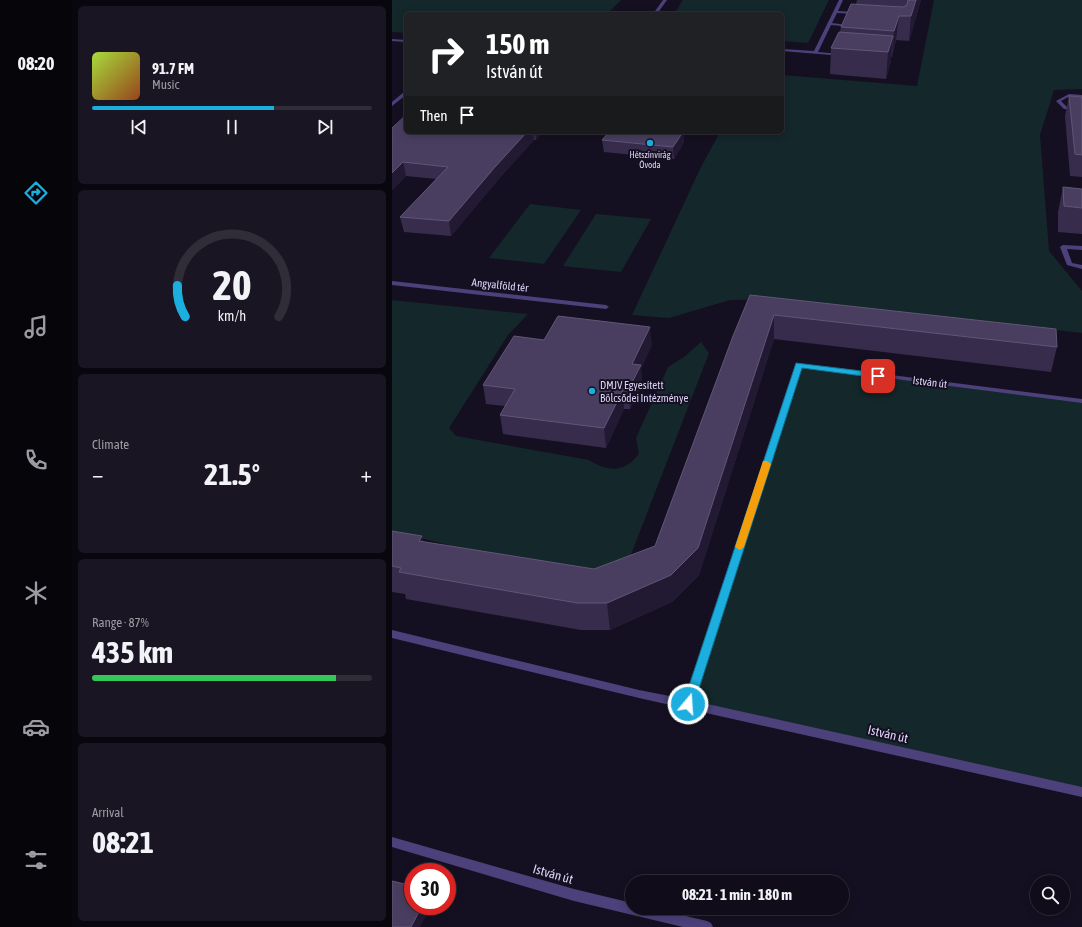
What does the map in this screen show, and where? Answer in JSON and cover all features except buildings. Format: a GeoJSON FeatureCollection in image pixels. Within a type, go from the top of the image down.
{"type":"FeatureCollection","features":[{"type":"Feature","properties":{"kind":"street"},"geometry":{"type":"LineString","coordinates":[[656,12],[665,0]]}},
{"type":"Feature","properties":{"kind":"street"},"geometry":{"type":"LineString","coordinates":[[815,53],[841,0]]}},
{"type":"Feature","properties":{"kind":"street"},"geometry":{"type":"LineString","coordinates":[[836,12],[866,14]]}},
{"type":"Feature","properties":{"kind":"street"},"geometry":{"type":"LineString","coordinates":[[829,24],[861,26]]}},
{"type":"Feature","properties":{"kind":"street"},"geometry":{"type":"LineString","coordinates":[[392,40],[404,41]]}},
{"type":"Feature","properties":{"kind":"street"},"geometry":{"type":"LineString","coordinates":[[784,50],[846,55]]}},
{"type":"Feature","properties":{"kind":"street"},"geometry":{"type":"LineString","coordinates":[[392,105],[404,95]]}},
{"type":"Feature","properties":{"kind":"street"},"geometry":{"type":"LineString","coordinates":[[1082,96],[1069,95],[1058,101],[1066,108],[1082,109]]}},
{"type":"Feature","properties":{"kind":"street"},"geometry":{"type":"LineString","coordinates":[[1082,248],[1064,247],[1069,264],[1082,267]]}},
{"type":"Feature","properties":{"kind":"street","name":"Angyalföld tér"},"geometry":{"type":"LineString","coordinates":[[392,283],[606,307]]}},
{"type":"Feature","properties":{"kind":"street","name":"István út"},"geometry":{"type":"LineString","coordinates":[[688,704],[798,365],[1082,401]]}},
{"type":"Feature","properties":{"kind":"street","name":"István út"},"geometry":{"type":"LineString","coordinates":[[392,634],[640,694],[1082,792]]}},
{"type":"Feature","properties":{"kind":"street","name":"István út"},"geometry":{"type":"LineString","coordinates":[[392,842],[574,895],[707,927]]}},
{"type":"Feature","properties":{"kind":"green space"},"geometry":{"type":"Polygon","coordinates":[[[392,0],[621,0],[609,12],[404,12],[404,33],[392,32],[392,0]]]}},
{"type":"Feature","properties":{"kind":"green space"},"geometry":{"type":"Polygon","coordinates":[[[683,0],[829,0],[808,43],[784,41],[784,12],[675,12],[683,0]]]}},
{"type":"Feature","properties":{"kind":"green space"},"geometry":{"type":"Polygon","coordinates":[[[934,0],[1082,0],[1082,89],[1054,90],[1040,135],[1049,251],[1082,291],[1082,333],[786,299],[730,300],[669,318],[632,315],[700,169],[719,134],[784,134],[784,75],[917,86],[934,0]]]}},
{"type":"Feature","properties":{"kind":"green space"},"geometry":{"type":"Polygon","coordinates":[[[530,204],[581,210],[544,264],[489,258],[530,204]]]}},
{"type":"Feature","properties":{"kind":"green space"},"geometry":{"type":"Polygon","coordinates":[[[596,214],[651,219],[621,272],[563,266],[596,214]]]}},
{"type":"Feature","properties":{"kind":"green space"},"geometry":{"type":"Polygon","coordinates":[[[392,300],[528,314],[508,335],[449,428],[456,436],[589,460],[603,467],[616,469],[628,465],[639,454],[636,438],[668,367],[684,357],[701,342],[709,353],[627,565],[615,575],[553,571],[392,531],[392,300]]]}},
{"type":"Feature","properties":{"kind":"green space"},"geometry":{"type":"Polygon","coordinates":[[[799,365],[1082,401],[1082,792],[688,704],[799,365]]]}},
{"type":"Feature","properties":{"kind":"slow traffic"},"geometry":{"type":"LineString","coordinates":[[740,547],[767,464]]}},
{"type":"Feature","properties":{"kind":"place","name":"Hétszínvirág Óvoda"},"geometry":{"type":"Point","coordinates":[650,143]}},
{"type":"Feature","properties":{"kind":"place","name":"DMJV Egyesített Bölcsődei Intézménye"},"geometry":{"type":"Point","coordinates":[592,391]}},
{"type":"Feature","properties":{"kind":"route"},"geometry":{"type":"LineString","coordinates":[[688,704],[798,365],[878,376]]}}]}
